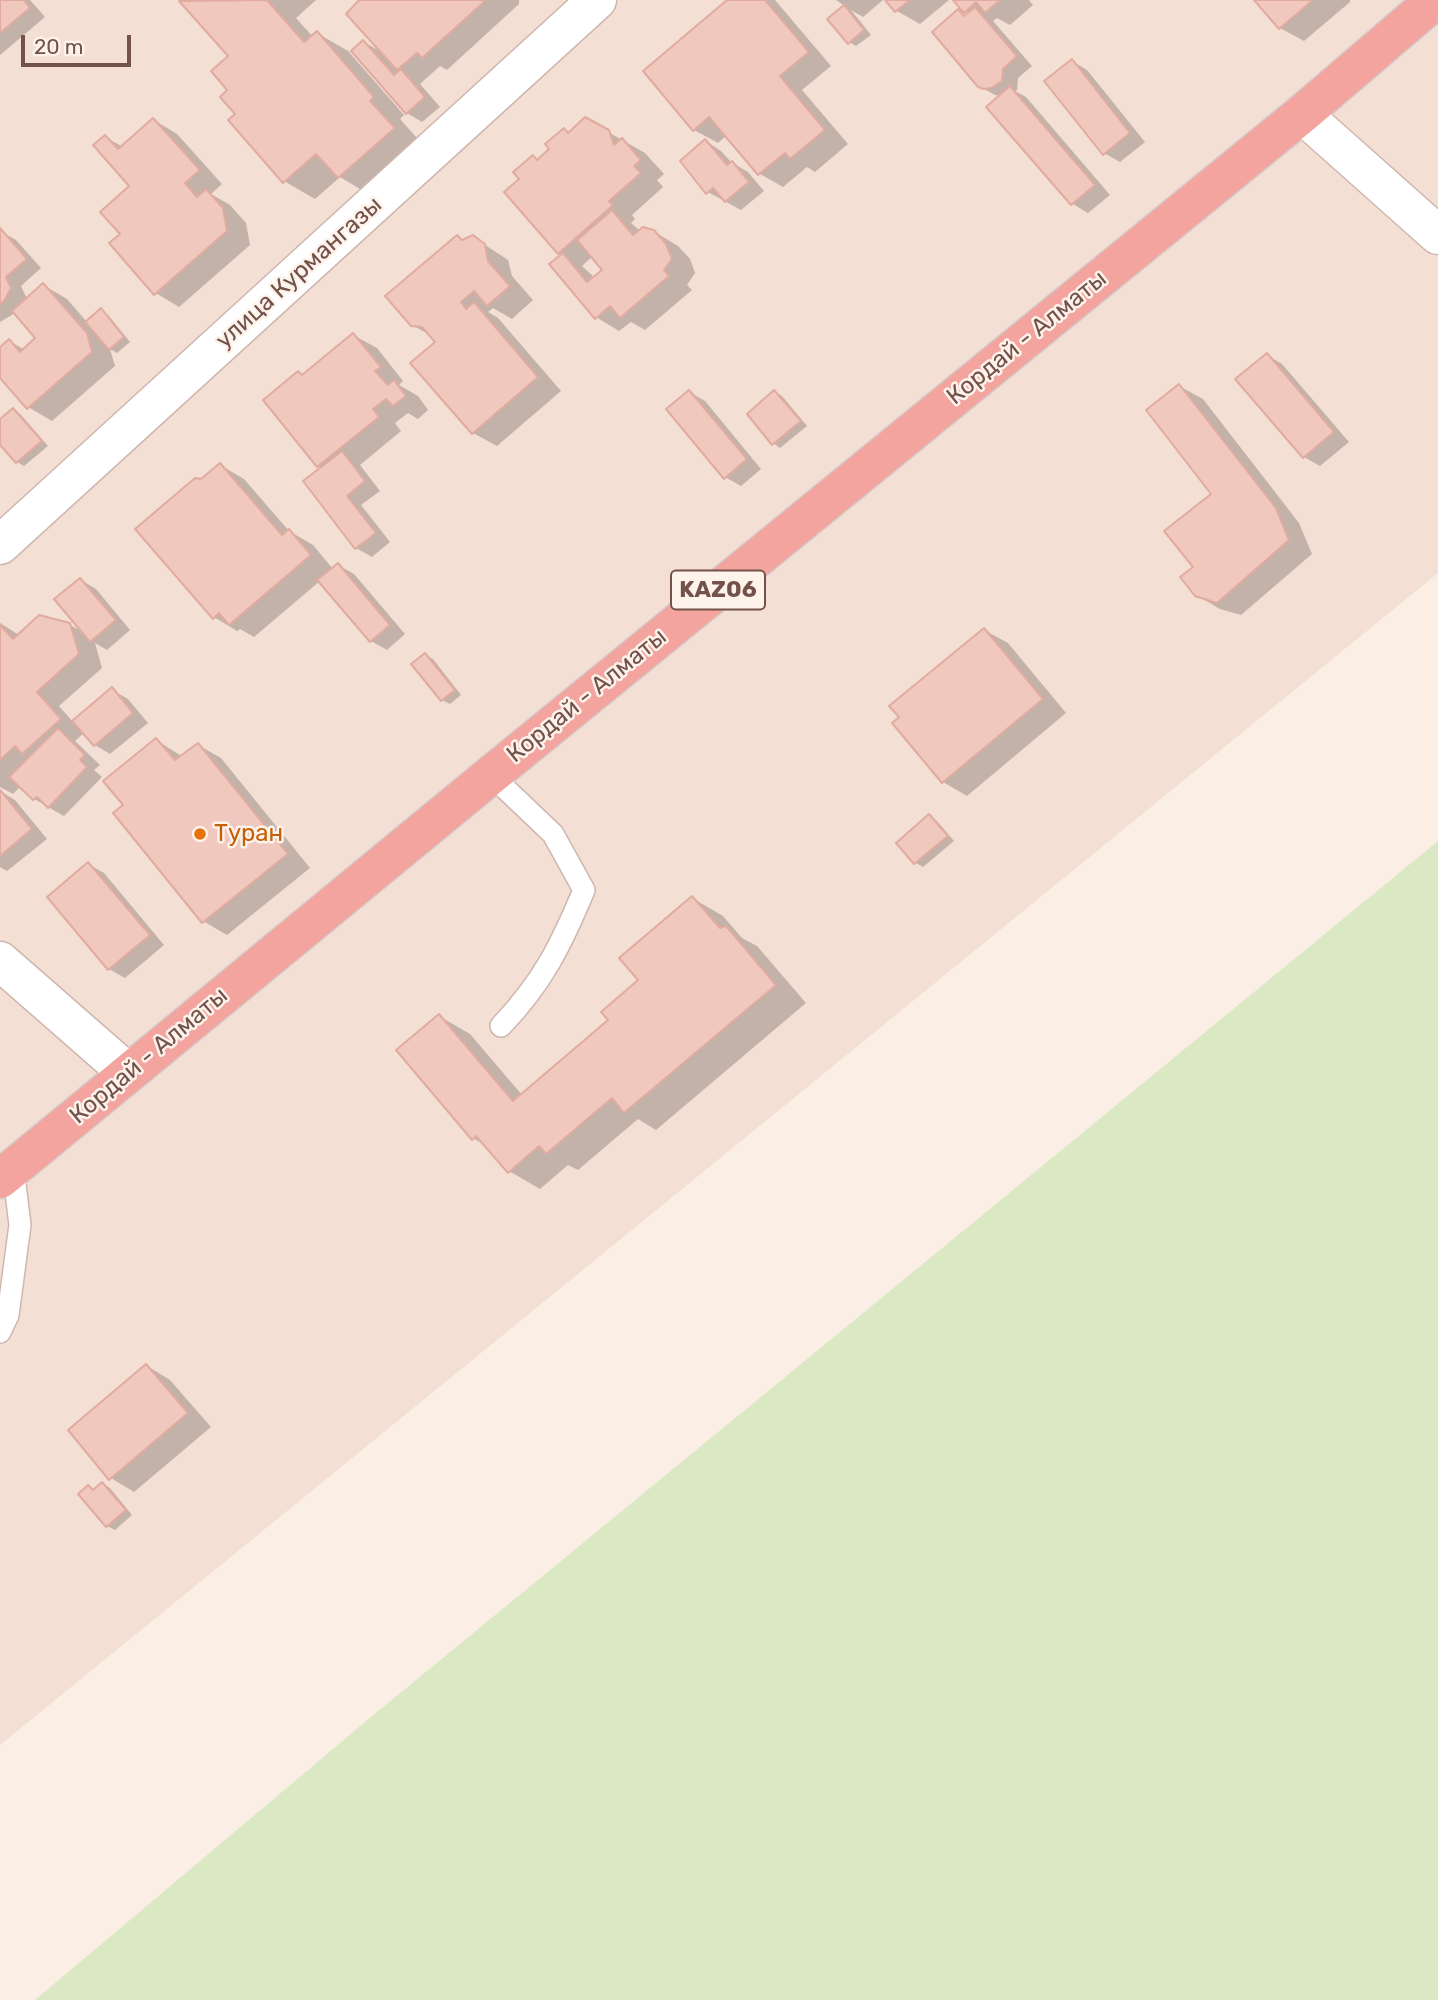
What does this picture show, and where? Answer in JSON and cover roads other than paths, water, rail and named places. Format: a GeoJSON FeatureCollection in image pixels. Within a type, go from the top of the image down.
{"type":"FeatureCollection","features":[{"type":"Feature","properties":{"kind":"highway","name":"Кордай - Алматы"},"geometry":{"type":"LineString","coordinates":[[7,1174],[491,775],[1303,114],[1435,0]]}},
{"type":"Feature","properties":{"kind":"street","name":"улица Курмангазы"},"geometry":{"type":"LineString","coordinates":[[0,545],[597,0]]}},
{"type":"Feature","properties":{"kind":"street"},"geometry":{"type":"LineString","coordinates":[[1303,114],[1438,235]]}},
{"type":"Feature","properties":{"kind":"street"},"geometry":{"type":"LineString","coordinates":[[0,961],[128,1073]]}},
{"type":"Feature","properties":{"kind":"lane"},"geometry":{"type":"LineString","coordinates":[[491,775],[553,834],[584,890],[561,944],[527,999],[501,1026]]}},
{"type":"Feature","properties":{"kind":"lane"},"geometry":{"type":"LineString","coordinates":[[0,1332],[8,1315],[20,1225],[7,1174]]}},
{"type":"Feature","properties":{"kind":"place","name":"Туран"},"geometry":{"type":"Point","coordinates":[200,834]}}]}
